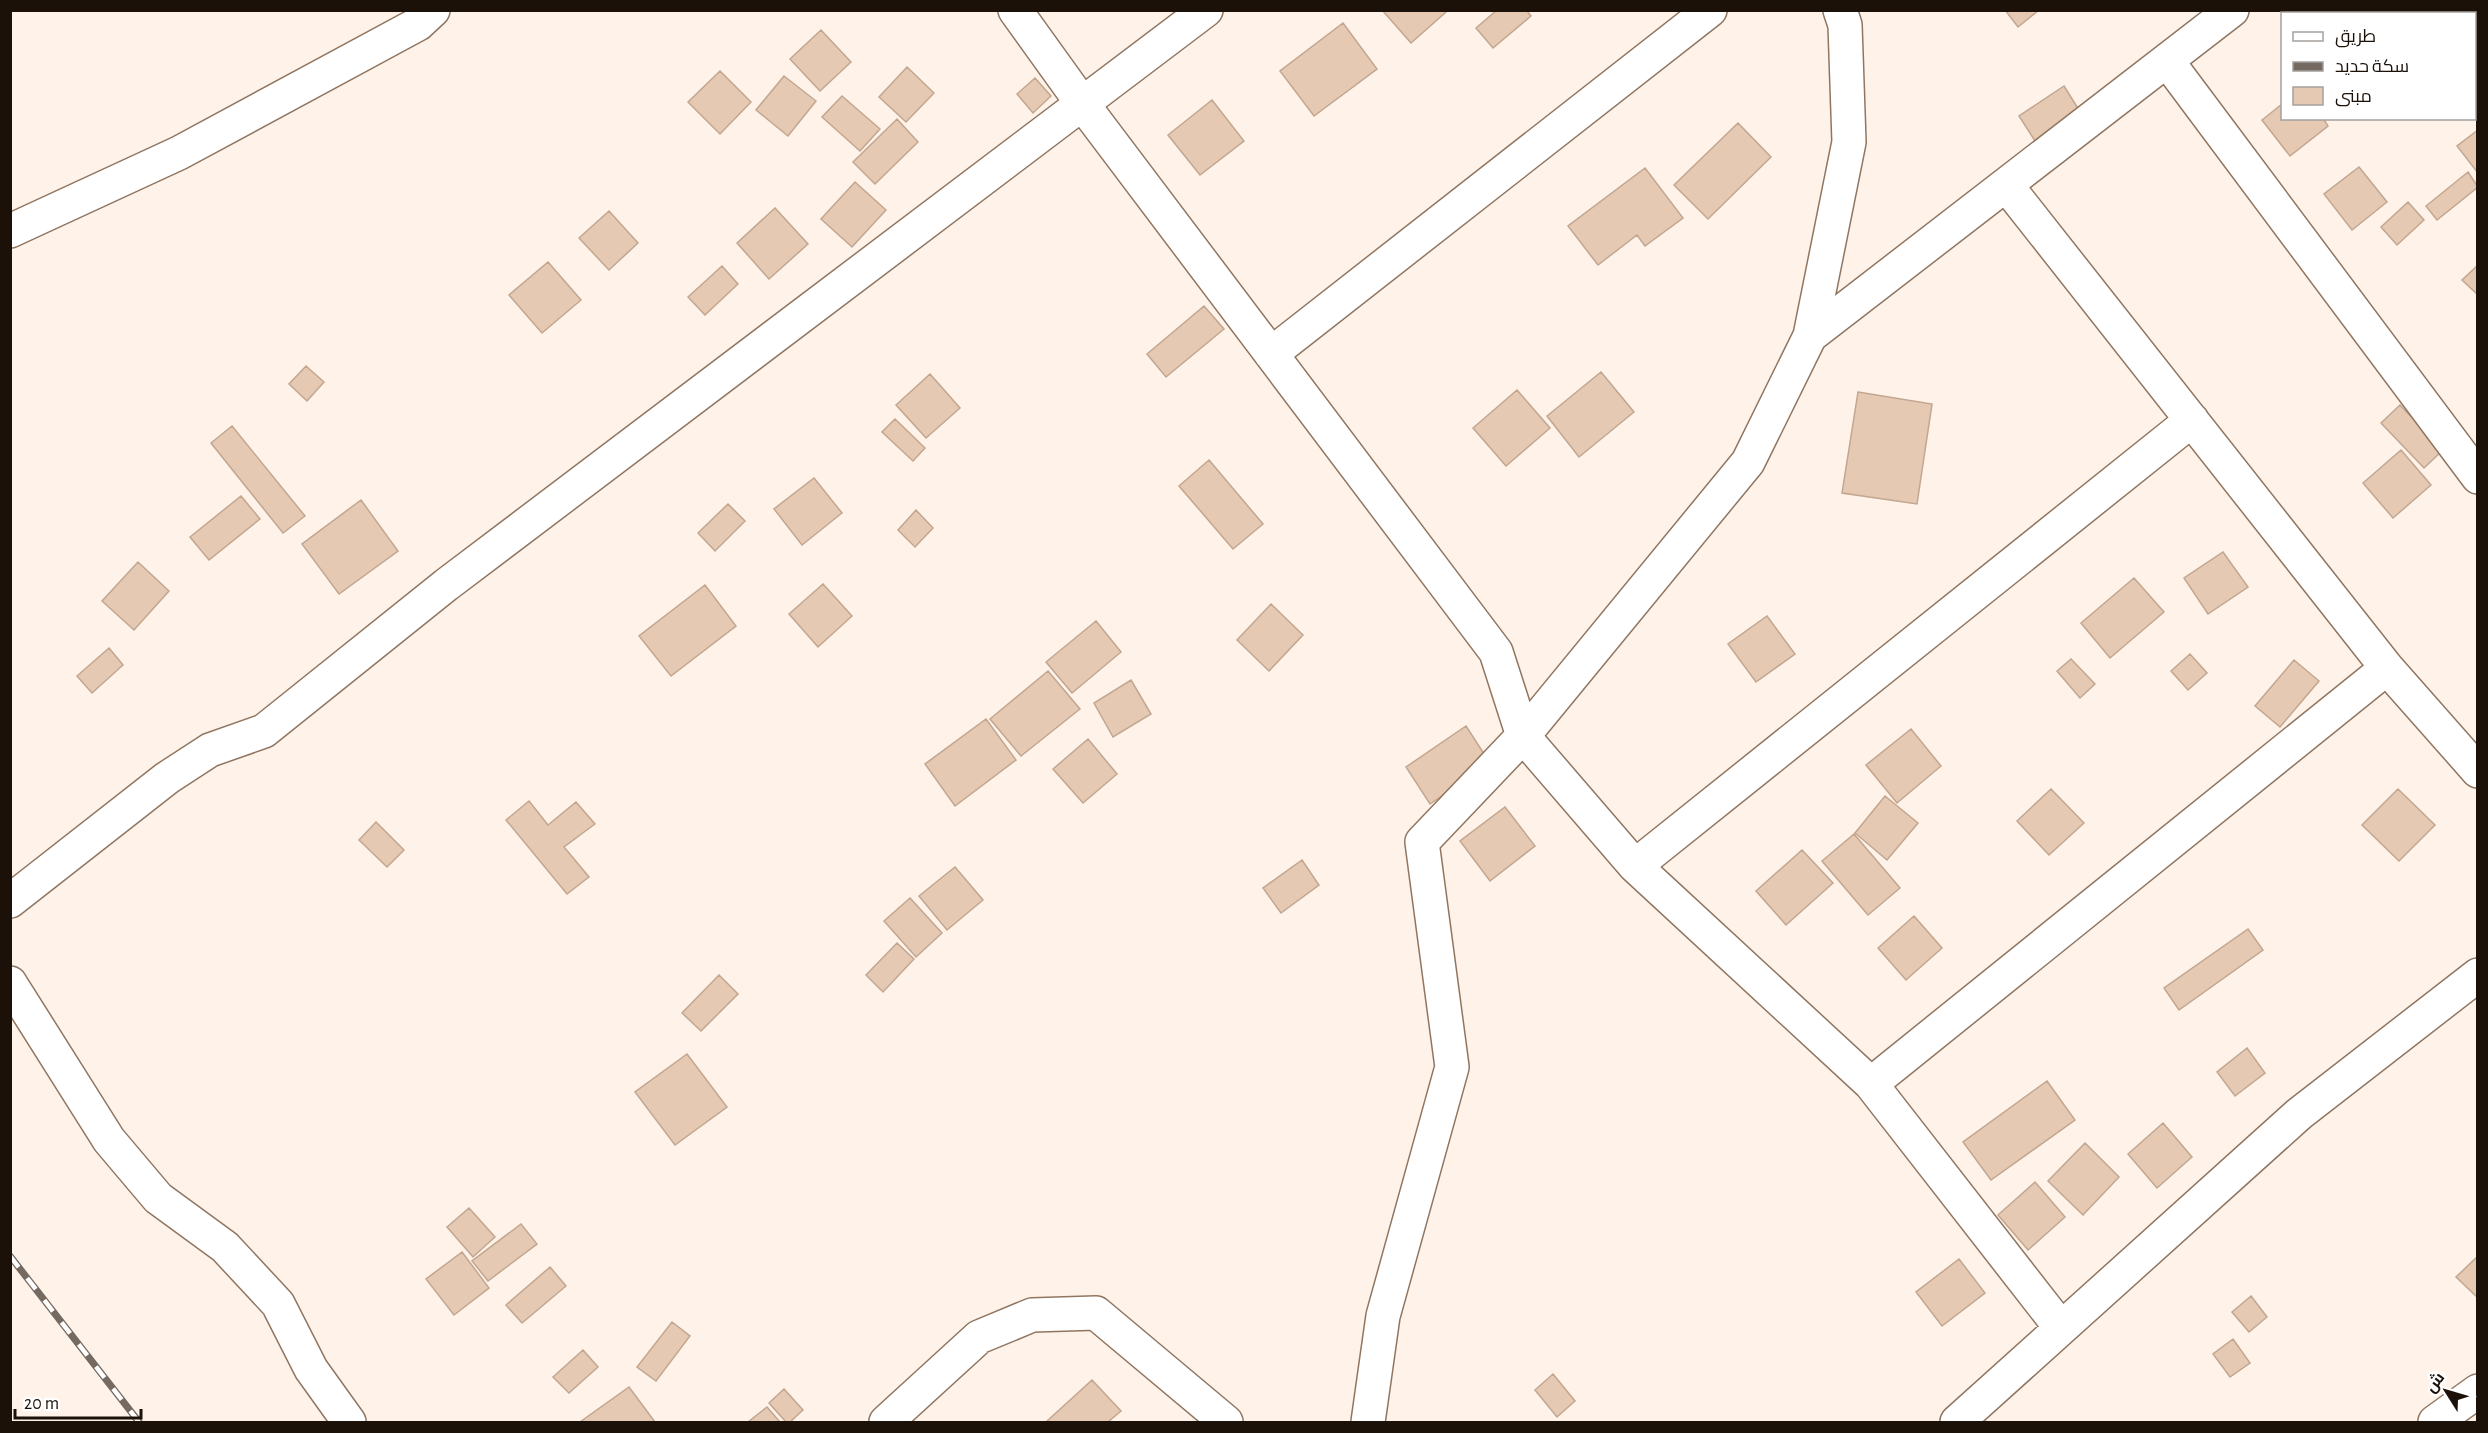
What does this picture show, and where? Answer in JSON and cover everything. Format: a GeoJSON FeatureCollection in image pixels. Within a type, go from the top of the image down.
{"type":"FeatureCollection","features":[{"type":"Feature","properties":{"kind":"street"},"geometry":{"type":"LineString","coordinates":[[10,231],[179,153],[418,24],[433,10]]}},
{"type":"Feature","properties":{"kind":"street"},"geometry":{"type":"LineString","coordinates":[[1016,10],[1084,106],[1496,652],[1522,736],[1635,866],[1870,1084],[2061,1328]]}},
{"type":"Feature","properties":{"kind":"street"},"geometry":{"type":"LineString","coordinates":[[10,901],[167,778],[210,750],[264,731],[446,585],[1084,106],[1206,10]]}},
{"type":"Feature","properties":{"kind":"street"},"geometry":{"type":"LineString","coordinates":[[1271,354],[1710,10]]}},
{"type":"Feature","properties":{"kind":"street"},"geometry":{"type":"LineString","coordinates":[[1368,1422],[1383,1316],[1452,1067],[1422,842],[1522,736],[1748,462],[1810,336],[1849,142],[1845,25],[1840,10]]}},
{"type":"Feature","properties":{"kind":"street"},"geometry":{"type":"LineString","coordinates":[[1810,336],[2168,62],[2232,10]]}},
{"type":"Feature","properties":{"kind":"street"},"geometry":{"type":"LineString","coordinates":[[2168,62],[2478,477]]}},
{"type":"Feature","properties":{"kind":"street"},"geometry":{"type":"LineString","coordinates":[[2007,186],[2387,668],[2478,771]]}},
{"type":"Feature","properties":{"kind":"street"},"geometry":{"type":"LineString","coordinates":[[1635,866],[2192,420]]}},
{"type":"Feature","properties":{"kind":"street"},"geometry":{"type":"LineString","coordinates":[[1870,1084],[2387,668]]}},
{"type":"Feature","properties":{"kind":"street"},"geometry":{"type":"LineString","coordinates":[[1957,1422],[2299,1114],[2478,975]]}},
{"type":"Feature","properties":{"kind":"street"},"geometry":{"type":"LineString","coordinates":[[10,983],[109,1140],[158,1198],[225,1247],[278,1304],[310,1369],[349,1422]]}},
{"type":"Feature","properties":{"kind":"street"},"geometry":{"type":"LineString","coordinates":[[886,1422],[979,1337],[1032,1315],[1096,1313],[1227,1422]]}},
{"type":"Feature","properties":{"kind":"street"},"geometry":{"type":"LineString","coordinates":[[2435,1422],[2478,1391]]}},
{"type":"Feature","properties":{"kind":"building"},"geometry":{"type":"Polygon","coordinates":[[[1382,10],[1445,10],[1446,12],[1411,43],[1382,10]]]}},
{"type":"Feature","properties":{"kind":"building"},"geometry":{"type":"Polygon","coordinates":[[[1497,10],[1526,10],[1531,16],[1493,48],[1476,28],[1497,10]]]}},
{"type":"Feature","properties":{"kind":"building"},"geometry":{"type":"Polygon","coordinates":[[[2005,10],[2039,10],[2018,27],[2005,10]]]}},
{"type":"Feature","properties":{"kind":"building"},"geometry":{"type":"Polygon","coordinates":[[[2442,10],[2478,10],[2478,14],[2476,16],[2476,12],[2444,12],[2442,10]]]}},
{"type":"Feature","properties":{"kind":"building"},"geometry":{"type":"Polygon","coordinates":[[[1343,23],[1377,69],[1314,116],[1280,71],[1343,23]]]}},
{"type":"Feature","properties":{"kind":"building"},"geometry":{"type":"Polygon","coordinates":[[[821,30],[851,62],[820,91],[790,59],[821,30]]]}},
{"type":"Feature","properties":{"kind":"building"},"geometry":{"type":"Polygon","coordinates":[[[907,67],[934,93],[906,122],[879,97],[907,67]]]}},
{"type":"Feature","properties":{"kind":"building"},"geometry":{"type":"Polygon","coordinates":[[[720,71],[751,102],[720,134],[688,102],[720,71]]]}},
{"type":"Feature","properties":{"kind":"building"},"geometry":{"type":"Polygon","coordinates":[[[784,76],[816,101],[788,136],[756,110],[784,76]]]}},
{"type":"Feature","properties":{"kind":"building"},"geometry":{"type":"Polygon","coordinates":[[[1035,78],[1051,96],[1033,113],[1017,94],[1035,78]]]}},
{"type":"Feature","properties":{"kind":"building"},"geometry":{"type":"Polygon","coordinates":[[[2064,86],[2084,118],[2039,147],[2019,116],[2064,86]]]}},
{"type":"Feature","properties":{"kind":"building"},"geometry":{"type":"Polygon","coordinates":[[[842,96],[880,129],[860,151],[822,117],[842,96]]]}},
{"type":"Feature","properties":{"kind":"building"},"geometry":{"type":"Polygon","coordinates":[[[1212,100],[1244,141],[1200,175],[1168,135],[1212,100]]]}},
{"type":"Feature","properties":{"kind":"building"},"geometry":{"type":"Polygon","coordinates":[[[2281,105],[2281,120],[2324,120],[2328,126],[2290,156],[2262,120],[2281,105]]]}},
{"type":"Feature","properties":{"kind":"building"},"geometry":{"type":"Polygon","coordinates":[[[897,119],[918,142],[875,184],[853,162],[897,119]]]}},
{"type":"Feature","properties":{"kind":"building"},"geometry":{"type":"Polygon","coordinates":[[[1738,123],[1771,157],[1708,219],[1674,185],[1738,123]]]}},
{"type":"Feature","properties":{"kind":"building"},"geometry":{"type":"Polygon","coordinates":[[[2478,130],[2478,173],[2457,146],[2478,130]]]}},
{"type":"Feature","properties":{"kind":"building"},"geometry":{"type":"Polygon","coordinates":[[[2359,167],[2387,202],[2352,230],[2324,194],[2359,167]]]}},
{"type":"Feature","properties":{"kind":"building"},"geometry":{"type":"Polygon","coordinates":[[[1645,168],[1683,218],[1645,246],[1637,235],[1598,265],[1568,226],[1645,168]]]}},
{"type":"Feature","properties":{"kind":"building"},"geometry":{"type":"Polygon","coordinates":[[[2468,172],[2478,187],[2437,220],[2426,206],[2468,172]]]}},
{"type":"Feature","properties":{"kind":"building"},"geometry":{"type":"Polygon","coordinates":[[[855,182],[886,210],[852,247],[821,219],[855,182]]]}},
{"type":"Feature","properties":{"kind":"building"},"geometry":{"type":"Polygon","coordinates":[[[2408,202],[2424,220],[2397,245],[2381,227],[2408,202]]]}},
{"type":"Feature","properties":{"kind":"building"},"geometry":{"type":"Polygon","coordinates":[[[775,208],[808,244],[769,279],[737,243],[775,208]]]}},
{"type":"Feature","properties":{"kind":"building"},"geometry":{"type":"Polygon","coordinates":[[[609,211],[638,243],[609,270],[579,238],[609,211]]]}},
{"type":"Feature","properties":{"kind":"building"},"geometry":{"type":"Polygon","coordinates":[[[548,262],[581,300],[542,333],[509,295],[548,262]]]}},
{"type":"Feature","properties":{"kind":"building"},"geometry":{"type":"Polygon","coordinates":[[[2478,265],[2478,295],[2462,280],[2478,265]]]}},
{"type":"Feature","properties":{"kind":"building"},"geometry":{"type":"Polygon","coordinates":[[[722,266],[738,284],[705,315],[688,297],[722,266]]]}},
{"type":"Feature","properties":{"kind":"building"},"geometry":{"type":"Polygon","coordinates":[[[1204,306],[1224,329],[1166,377],[1147,354],[1204,306]]]}},
{"type":"Feature","properties":{"kind":"building"},"geometry":{"type":"Polygon","coordinates":[[[306,366],[324,382],[307,401],[289,384],[306,366]]]}},
{"type":"Feature","properties":{"kind":"building"},"geometry":{"type":"Polygon","coordinates":[[[1601,372],[1634,412],[1579,457],[1547,416],[1601,372]]]}},
{"type":"Feature","properties":{"kind":"building"},"geometry":{"type":"Polygon","coordinates":[[[930,374],[960,408],[926,438],[896,405],[930,374]]]}},
{"type":"Feature","properties":{"kind":"building"},"geometry":{"type":"Polygon","coordinates":[[[1517,390],[1550,428],[1506,466],[1473,428],[1517,390]]]}},
{"type":"Feature","properties":{"kind":"building"},"geometry":{"type":"Polygon","coordinates":[[[1858,392],[1932,404],[1917,504],[1842,493],[1858,392]]]}},
{"type":"Feature","properties":{"kind":"building"},"geometry":{"type":"Polygon","coordinates":[[[2400,405],[2443,450],[2424,468],[2381,423],[2400,405]]]}},
{"type":"Feature","properties":{"kind":"building"},"geometry":{"type":"Polygon","coordinates":[[[895,419],[925,448],[913,461],[882,432],[895,419]]]}},
{"type":"Feature","properties":{"kind":"building"},"geometry":{"type":"Polygon","coordinates":[[[232,426],[305,516],[283,533],[211,443],[232,426]]]}},
{"type":"Feature","properties":{"kind":"building"},"geometry":{"type":"Polygon","coordinates":[[[2401,450],[2431,485],[2393,518],[2363,483],[2401,450]]]}},
{"type":"Feature","properties":{"kind":"building"},"geometry":{"type":"Polygon","coordinates":[[[1209,460],[1263,524],[1233,549],[1179,486],[1209,460]]]}},
{"type":"Feature","properties":{"kind":"building"},"geometry":{"type":"Polygon","coordinates":[[[814,478],[842,513],[802,545],[774,509],[814,478]]]}},
{"type":"Feature","properties":{"kind":"building"},"geometry":{"type":"Polygon","coordinates":[[[241,496],[260,519],[209,560],[190,537],[241,496]]]}},
{"type":"Feature","properties":{"kind":"building"},"geometry":{"type":"Polygon","coordinates":[[[361,500],[398,551],[339,594],[302,544],[361,500]]]}},
{"type":"Feature","properties":{"kind":"building"},"geometry":{"type":"Polygon","coordinates":[[[728,504],[745,521],[715,551],[698,533],[728,504]]]}},
{"type":"Feature","properties":{"kind":"building"},"geometry":{"type":"Polygon","coordinates":[[[916,510],[933,528],[915,547],[898,530],[916,510]]]}},
{"type":"Feature","properties":{"kind":"building"},"geometry":{"type":"Polygon","coordinates":[[[2223,552],[2248,587],[2208,614],[2184,578],[2223,552]]]}},
{"type":"Feature","properties":{"kind":"building"},"geometry":{"type":"Polygon","coordinates":[[[138,562],[169,591],[134,630],[102,601],[138,562]]]}},
{"type":"Feature","properties":{"kind":"building"},"geometry":{"type":"Polygon","coordinates":[[[2134,578],[2164,612],[2110,658],[2081,623],[2134,578]]]}},
{"type":"Feature","properties":{"kind":"building"},"geometry":{"type":"Polygon","coordinates":[[[823,584],[852,616],[818,647],[789,614],[823,584]]]}},
{"type":"Feature","properties":{"kind":"building"},"geometry":{"type":"Polygon","coordinates":[[[705,585],[736,626],[671,676],[639,636],[705,585]]]}},
{"type":"Feature","properties":{"kind":"building"},"geometry":{"type":"Polygon","coordinates":[[[1271,604],[1303,635],[1269,671],[1237,640],[1271,604]]]}},
{"type":"Feature","properties":{"kind":"building"},"geometry":{"type":"Polygon","coordinates":[[[1767,616],[1795,654],[1756,682],[1728,644],[1767,616]]]}},
{"type":"Feature","properties":{"kind":"building"},"geometry":{"type":"Polygon","coordinates":[[[1096,621],[1121,652],[1072,693],[1046,662],[1096,621]]]}},
{"type":"Feature","properties":{"kind":"building"},"geometry":{"type":"Polygon","coordinates":[[[109,648],[123,665],[92,693],[77,676],[109,648]]]}},
{"type":"Feature","properties":{"kind":"building"},"geometry":{"type":"Polygon","coordinates":[[[2190,654],[2207,673],[2188,690],[2171,671],[2190,654]]]}},
{"type":"Feature","properties":{"kind":"building"},"geometry":{"type":"Polygon","coordinates":[[[2071,659],[2095,684],[2080,698],[2057,671],[2071,659]]]}},
{"type":"Feature","properties":{"kind":"building"},"geometry":{"type":"Polygon","coordinates":[[[2294,660],[2319,681],[2280,727],[2255,706],[2294,660]]]}},
{"type":"Feature","properties":{"kind":"building"},"geometry":{"type":"Polygon","coordinates":[[[1048,671],[1080,709],[1021,756],[990,719],[1048,671]]]}},
{"type":"Feature","properties":{"kind":"building"},"geometry":{"type":"Polygon","coordinates":[[[1131,680],[1151,714],[1113,737],[1094,703],[1131,680]]]}},
{"type":"Feature","properties":{"kind":"building"},"geometry":{"type":"Polygon","coordinates":[[[986,719],[1016,760],[955,806],[925,764],[986,719]]]}},
{"type":"Feature","properties":{"kind":"building"},"geometry":{"type":"Polygon","coordinates":[[[1466,726],[1490,763],[1430,804],[1406,767],[1466,726]]]}},
{"type":"Feature","properties":{"kind":"building"},"geometry":{"type":"Polygon","coordinates":[[[1911,729],[1941,766],[1897,803],[1866,765],[1911,729]]]}},
{"type":"Feature","properties":{"kind":"building"},"geometry":{"type":"Polygon","coordinates":[[[1088,739],[1117,774],[1083,803],[1053,769],[1088,739]]]}},
{"type":"Feature","properties":{"kind":"building"},"geometry":{"type":"Polygon","coordinates":[[[2051,789],[2084,823],[2049,855],[2017,821],[2051,789]]]}},
{"type":"Feature","properties":{"kind":"building"},"geometry":{"type":"Polygon","coordinates":[[[2398,789],[2435,825],[2399,861],[2362,825],[2398,789]]]}},
{"type":"Feature","properties":{"kind":"building"},"geometry":{"type":"Polygon","coordinates":[[[1885,796],[1918,823],[1887,860],[1855,833],[1885,796]]]}},
{"type":"Feature","properties":{"kind":"building"},"geometry":{"type":"Polygon","coordinates":[[[529,801],[548,825],[576,802],[595,824],[564,847],[589,877],[567,894],[506,820],[529,801]]]}},
{"type":"Feature","properties":{"kind":"building"},"geometry":{"type":"Polygon","coordinates":[[[1505,807],[1535,846],[1490,881],[1460,841],[1505,807]]]}},
{"type":"Feature","properties":{"kind":"building"},"geometry":{"type":"Polygon","coordinates":[[[376,822],[404,850],[387,867],[359,840],[376,822]]]}},
{"type":"Feature","properties":{"kind":"building"},"geometry":{"type":"Polygon","coordinates":[[[1854,834],[1900,888],[1868,915],[1822,861],[1854,834]]]}},
{"type":"Feature","properties":{"kind":"building"},"geometry":{"type":"Polygon","coordinates":[[[1802,850],[1833,883],[1786,925],[1756,891],[1802,850]]]}},
{"type":"Feature","properties":{"kind":"building"},"geometry":{"type":"Polygon","coordinates":[[[1302,860],[1319,885],[1281,913],[1263,888],[1302,860]]]}},
{"type":"Feature","properties":{"kind":"building"},"geometry":{"type":"Polygon","coordinates":[[[955,867],[983,900],[947,930],[919,896],[955,867]]]}},
{"type":"Feature","properties":{"kind":"building"},"geometry":{"type":"Polygon","coordinates":[[[910,898],[942,933],[916,957],[884,921],[910,898]]]}},
{"type":"Feature","properties":{"kind":"building"},"geometry":{"type":"Polygon","coordinates":[[[1914,916],[1942,948],[1906,980],[1878,948],[1914,916]]]}},
{"type":"Feature","properties":{"kind":"building"},"geometry":{"type":"Polygon","coordinates":[[[2248,929],[2263,950],[2179,1010],[2164,988],[2248,929]]]}},
{"type":"Feature","properties":{"kind":"building"},"geometry":{"type":"Polygon","coordinates":[[[897,943],[914,959],[883,992],[866,975],[897,943]]]}},
{"type":"Feature","properties":{"kind":"building"},"geometry":{"type":"Polygon","coordinates":[[[719,975],[738,994],[701,1031],[682,1013],[719,975]]]}},
{"type":"Feature","properties":{"kind":"building"},"geometry":{"type":"Polygon","coordinates":[[[2247,1048],[2265,1073],[2235,1096],[2217,1072],[2247,1048]]]}},
{"type":"Feature","properties":{"kind":"building"},"geometry":{"type":"Polygon","coordinates":[[[687,1054],[727,1107],[675,1145],[635,1092],[687,1054]]]}},
{"type":"Feature","properties":{"kind":"building"},"geometry":{"type":"Polygon","coordinates":[[[2047,1081],[2075,1120],[1991,1180],[1963,1142],[2047,1081]]]}},
{"type":"Feature","properties":{"kind":"building"},"geometry":{"type":"Polygon","coordinates":[[[2163,1123],[2192,1157],[2157,1188],[2128,1154],[2163,1123]]]}},
{"type":"Feature","properties":{"kind":"building"},"geometry":{"type":"Polygon","coordinates":[[[2085,1143],[2119,1177],[2083,1215],[2048,1181],[2085,1143]]]}},
{"type":"Feature","properties":{"kind":"building"},"geometry":{"type":"Polygon","coordinates":[[[2035,1182],[2065,1217],[2028,1250],[1998,1215],[2035,1182]]]}},
{"type":"Feature","properties":{"kind":"building"},"geometry":{"type":"Polygon","coordinates":[[[469,1208],[495,1237],[473,1257],[447,1227],[469,1208]]]}},
{"type":"Feature","properties":{"kind":"building"},"geometry":{"type":"Polygon","coordinates":[[[521,1224],[537,1244],[488,1281],[472,1261],[521,1224]]]}},
{"type":"Feature","properties":{"kind":"building"},"geometry":{"type":"Polygon","coordinates":[[[462,1252],[489,1288],[454,1315],[426,1279],[462,1252]]]}},
{"type":"Feature","properties":{"kind":"building"},"geometry":{"type":"Polygon","coordinates":[[[2478,1256],[2478,1298],[2456,1277],[2478,1256]]]}},
{"type":"Feature","properties":{"kind":"building"},"geometry":{"type":"Polygon","coordinates":[[[1959,1259],[1985,1293],[1942,1326],[1916,1292],[1959,1259]]]}},
{"type":"Feature","properties":{"kind":"building"},"geometry":{"type":"Polygon","coordinates":[[[550,1267],[566,1286],[522,1323],[506,1305],[550,1267]]]}},
{"type":"Feature","properties":{"kind":"building"},"geometry":{"type":"Polygon","coordinates":[[[2251,1296],[2267,1317],[2249,1332],[2232,1312],[2251,1296]]]}},
{"type":"Feature","properties":{"kind":"building"},"geometry":{"type":"Polygon","coordinates":[[[672,1322],[690,1336],[656,1381],[637,1367],[672,1322]]]}},
{"type":"Feature","properties":{"kind":"building"},"geometry":{"type":"Polygon","coordinates":[[[2233,1339],[2250,1363],[2230,1377],[2213,1354],[2233,1339]]]}},
{"type":"Feature","properties":{"kind":"building"},"geometry":{"type":"Polygon","coordinates":[[[583,1350],[598,1367],[569,1393],[553,1377],[583,1350]]]}},
{"type":"Feature","properties":{"kind":"building"},"geometry":{"type":"Polygon","coordinates":[[[1553,1374],[1575,1401],[1557,1417],[1535,1390],[1553,1374]]]}},
{"type":"Feature","properties":{"kind":"building"},"geometry":{"type":"Polygon","coordinates":[[[1092,1380],[1121,1411],[1108,1422],[1046,1422],[1092,1380]]]}},
{"type":"Feature","properties":{"kind":"building"},"geometry":{"type":"Polygon","coordinates":[[[629,1387],[655,1422],[580,1422],[629,1387]]]}},
{"type":"Feature","properties":{"kind":"building"},"geometry":{"type":"Polygon","coordinates":[[[784,1389],[803,1410],[790,1422],[786,1422],[769,1403],[784,1389]]]}},
{"type":"Feature","properties":{"kind":"building"},"geometry":{"type":"Polygon","coordinates":[[[767,1407],[780,1422],[748,1422],[767,1407]]]}},
{"type":"Feature","properties":{"kind":"railway"},"geometry":{"type":"LineString","coordinates":[[10,1256],[139,1422]]}}]}
